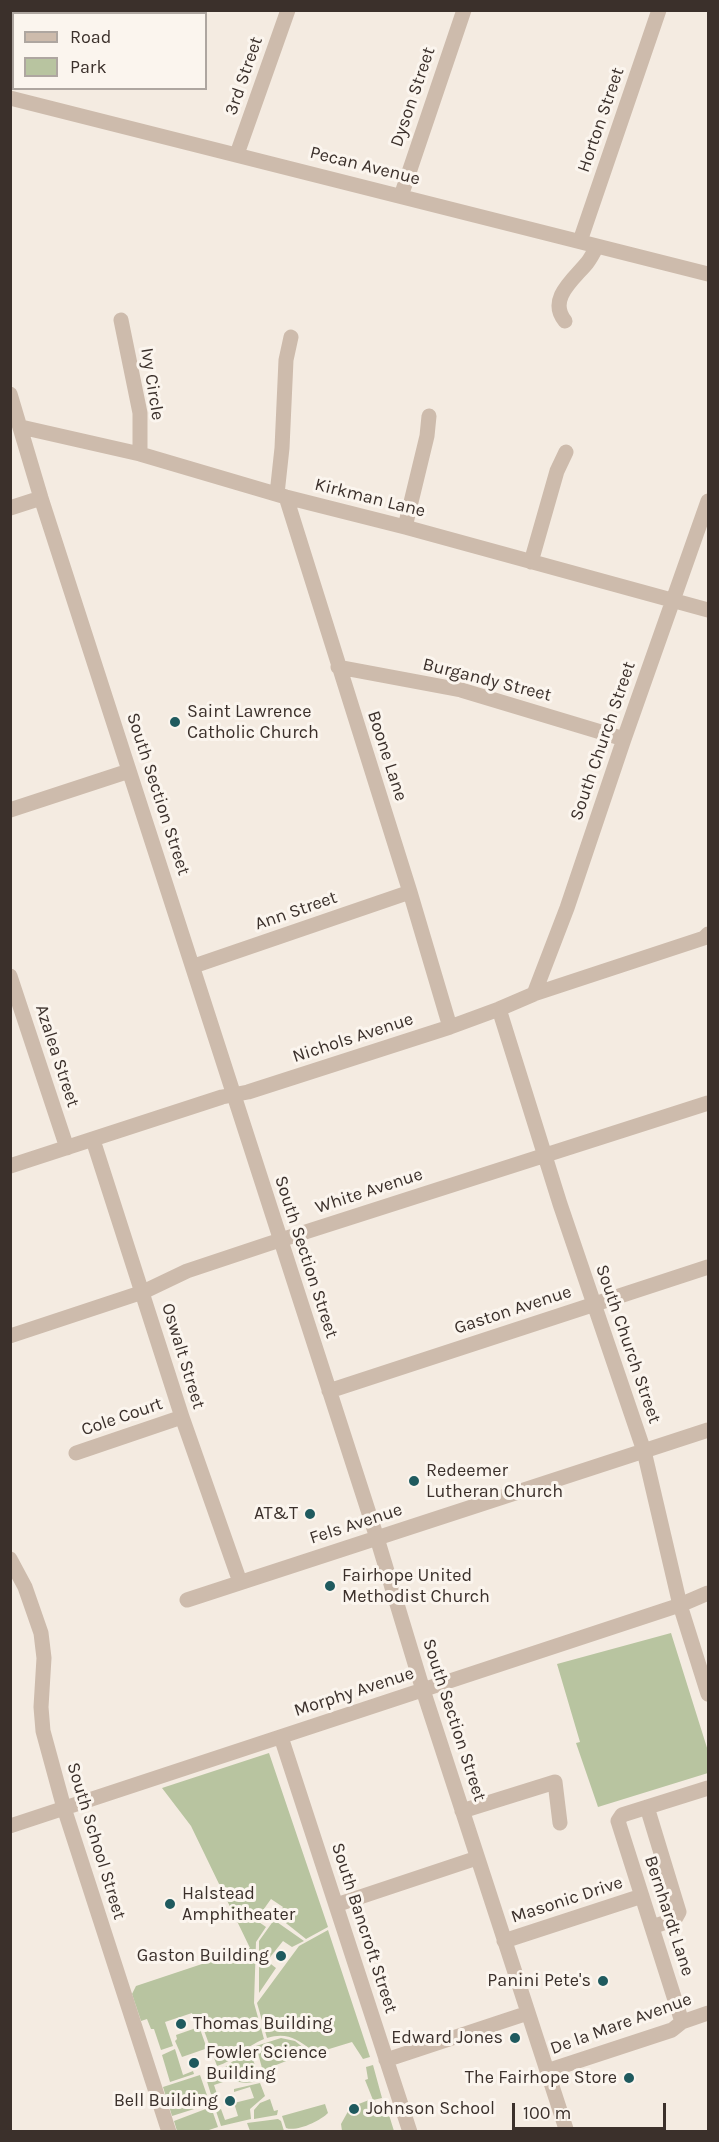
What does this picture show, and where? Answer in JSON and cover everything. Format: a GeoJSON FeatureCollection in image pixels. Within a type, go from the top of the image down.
{"type":"FeatureCollection","features":[{"type":"Feature","properties":{"kind":"street","name":"3rd Street"},"geometry":{"type":"LineString","coordinates":[[237,154],[288,10]]}},
{"type":"Feature","properties":{"kind":"street","name":"Dyson Street"},"geometry":{"type":"LineString","coordinates":[[400,195],[464,10]]}},
{"type":"Feature","properties":{"kind":"street","name":"Horton Street"},"geometry":{"type":"LineString","coordinates":[[580,241],[659,10]]}},
{"type":"Feature","properties":{"kind":"street","name":"Pecan Avenue"},"geometry":{"type":"LineString","coordinates":[[10,98],[708,274]]}},
{"type":"Feature","properties":{"kind":"street"},"geometry":{"type":"LineString","coordinates":[[565,321],[558,307],[564,288],[587,263],[597,246]]}},
{"type":"Feature","properties":{"kind":"street","name":"Ivy Circle"},"geometry":{"type":"LineString","coordinates":[[122,320],[140,413],[140,454]]}},
{"type":"Feature","properties":{"kind":"street","name":"Boone Lane"},"geometry":{"type":"LineString","coordinates":[[291,337],[286,360],[282,496],[410,892],[450,1027]]}},
{"type":"Feature","properties":{"kind":"street","name":"South Section Street"},"geometry":{"type":"LineString","coordinates":[[10,394],[41,498],[377,1538],[423,1690],[567,2132]]}},
{"type":"Feature","properties":{"kind":"street"},"geometry":{"type":"LineString","coordinates":[[405,527],[427,436],[429,416]]}},
{"type":"Feature","properties":{"kind":"street","name":"Kirkman Lane"},"geometry":{"type":"LineString","coordinates":[[21,427],[140,454],[282,496],[405,527],[708,610]]}},
{"type":"Feature","properties":{"kind":"street"},"geometry":{"type":"LineString","coordinates":[[531,561],[557,471],[566,452]]}},
{"type":"Feature","properties":{"kind":"street"},"geometry":{"type":"LineString","coordinates":[[10,508],[41,498]]}},
{"type":"Feature","properties":{"kind":"street","name":"South Church Street"},"geometry":{"type":"LineString","coordinates":[[534,994],[567,908],[708,501]]}},
{"type":"Feature","properties":{"kind":"street","name":"Burgandy Street"},"geometry":{"type":"LineString","coordinates":[[338,667],[461,690],[624,739]]}},
{"type":"Feature","properties":{"kind":"street"},"geometry":{"type":"LineString","coordinates":[[10,810],[129,771]]}},
{"type":"Feature","properties":{"kind":"street","name":"Ann Street"},"geometry":{"type":"LineString","coordinates":[[194,966],[410,892]]}},
{"type":"Feature","properties":{"kind":"street","name":"Nichols Avenue"},"geometry":{"type":"LineString","coordinates":[[10,1166],[450,1027],[534,994],[707,942]]}},
{"type":"Feature","properties":{"kind":"street","name":"Azalea Street"},"geometry":{"type":"LineString","coordinates":[[10,976],[67,1148]]}},
{"type":"Feature","properties":{"kind":"street","name":"South Church Street"},"geometry":{"type":"LineString","coordinates":[[499,1009],[545,1155],[644,1451],[680,1605],[708,1694]]}},
{"type":"Feature","properties":{"kind":"street","name":"White Avenue"},"geometry":{"type":"LineString","coordinates":[[10,1336],[143,1292],[188,1271],[280,1240],[708,1103]]}},
{"type":"Feature","properties":{"kind":"street","name":"Oswalt Street"},"geometry":{"type":"LineString","coordinates":[[93,1140],[182,1417],[240,1582]]}},
{"type":"Feature","properties":{"kind":"street","name":"Gaston Avenue"},"geometry":{"type":"LineString","coordinates":[[329,1390],[708,1267]]}},
{"type":"Feature","properties":{"kind":"street","name":"Cole Court"},"geometry":{"type":"LineString","coordinates":[[76,1453],[182,1417]]}},
{"type":"Feature","properties":{"kind":"street","name":"Fels Avenue"},"geometry":{"type":"LineString","coordinates":[[187,1600],[708,1430]]}},
{"type":"Feature","properties":{"kind":"street","name":"South School Street"},"geometry":{"type":"LineString","coordinates":[[10,1559],[25,1587],[41,1634],[44,1658],[41,1707],[43,1731],[64,1808],[169,2132]]}},
{"type":"Feature","properties":{"kind":"street","name":"Morphy Avenue"},"geometry":{"type":"LineString","coordinates":[[10,1826],[680,1605],[708,1593]]}},
{"type":"Feature","properties":{"kind":"street","name":"South Bancroft Street"},"geometry":{"type":"LineString","coordinates":[[281,1737],[410,2132]]}},
{"type":"Feature","properties":{"kind":"street"},"geometry":{"type":"LineString","coordinates":[[462,1810],[555,1782],[560,1823]]}},
{"type":"Feature","properties":{"kind":"street"},"geometry":{"type":"LineString","coordinates":[[652,1927],[675,1919],[679,1912],[647,1807],[708,1788]]}},
{"type":"Feature","properties":{"kind":"street","name":"Bernhardt Lane"},"geometry":{"type":"LineString","coordinates":[[647,1807],[622,1815],[618,1821],[682,2022]]}},
{"type":"Feature","properties":{"kind":"street"},"geometry":{"type":"LineString","coordinates":[[336,1905],[477,1858]]}},
{"type":"Feature","properties":{"kind":"street","name":"Masonic Drive"},"geometry":{"type":"LineString","coordinates":[[504,1941],[642,1896]]}},
{"type":"Feature","properties":{"kind":"street"},"geometry":{"type":"LineString","coordinates":[[386,2060],[528,2013]]}},
{"type":"Feature","properties":{"kind":"street","name":"De la Mare Avenue"},"geometry":{"type":"LineString","coordinates":[[547,2071],[672,2030],[682,2022],[708,2013]]}},
{"type":"Feature","properties":{"kind":"green space"},"geometry":{"type":"Polygon","coordinates":[[[671,1633],[708,1751],[708,1773],[598,1807],[576,1743],[580,1742],[557,1664],[671,1633]]]}},
{"type":"Feature","properties":{"kind":"green space"},"geometry":{"type":"Polygon","coordinates":[[[269,1753],[328,1927],[306,1939],[277,1916],[283,1907],[271,1899],[256,1920],[266,1927],[256,1942],[254,2003],[264,2039],[217,2066],[202,2025],[197,2026],[192,2013],[165,2022],[173,2046],[161,2050],[154,2029],[151,2029],[147,2019],[141,2021],[132,1994],[136,1986],[250,1948],[191,1826],[162,1788],[269,1753]]]}},
{"type":"Feature","properties":{"kind":"green space"},"geometry":{"type":"Polygon","coordinates":[[[274,1920],[304,1941],[292,1947],[283,1941],[267,1961],[276,1968],[259,1993],[259,1941],[274,1920]]]}},
{"type":"Feature","properties":{"kind":"green space"},"geometry":{"type":"Polygon","coordinates":[[[328,1930],[370,2057],[363,2059],[352,2042],[316,2053],[315,2050],[286,2036],[267,2038],[257,2003],[299,1946],[328,1930]]]}},
{"type":"Feature","properties":{"kind":"green space"},"geometry":{"type":"Polygon","coordinates":[[[196,2028],[200,2029],[205,2049],[182,2057],[175,2041],[176,2035],[196,2028]]]}},
{"type":"Feature","properties":{"kind":"green space"},"geometry":{"type":"Polygon","coordinates":[[[281,2038],[295,2041],[309,2052],[266,2069],[268,2078],[265,2079],[256,2046],[281,2038]]]}},
{"type":"Feature","properties":{"kind":"green space"},"geometry":{"type":"Polygon","coordinates":[[[175,2049],[183,2075],[193,2071],[194,2074],[170,2082],[162,2055],[175,2049]]]}},
{"type":"Feature","properties":{"kind":"green space"},"geometry":{"type":"Polygon","coordinates":[[[249,2049],[260,2079],[245,2083],[229,2079],[224,2068],[249,2049]]]}},
{"type":"Feature","properties":{"kind":"green space"},"geometry":{"type":"Polygon","coordinates":[[[373,2065],[382,2098],[373,2100],[365,2080],[368,2079],[366,2067],[373,2065]]]}},
{"type":"Feature","properties":{"kind":"green space"},"geometry":{"type":"Polygon","coordinates":[[[217,2069],[222,2069],[226,2081],[214,2085],[218,2097],[214,2098],[216,2103],[214,2104],[205,2075],[214,2070],[216,2079],[220,2080],[221,2076],[217,2069]]]}},
{"type":"Feature","properties":{"kind":"green space"},"geometry":{"type":"Polygon","coordinates":[[[200,2075],[210,2104],[172,2116],[163,2087],[200,2075]]]}},
{"type":"Feature","properties":{"kind":"green space"},"geometry":{"type":"Polygon","coordinates":[[[260,2083],[265,2096],[250,2109],[251,2119],[221,2126],[216,2111],[221,2109],[225,2120],[238,2116],[234,2103],[254,2098],[250,2087],[234,2092],[234,2089],[260,2083]]]}},
{"type":"Feature","properties":{"kind":"green space"},"geometry":{"type":"Polygon","coordinates":[[[270,2099],[274,2111],[278,2110],[277,2115],[254,2119],[254,2110],[260,2103],[270,2099]]]}},
{"type":"Feature","properties":{"kind":"green space"},"geometry":{"type":"Polygon","coordinates":[[[369,2100],[370,2105],[385,2102],[394,2131],[342,2131],[341,2124],[351,2106],[369,2100]]]}},
{"type":"Feature","properties":{"kind":"green space"},"geometry":{"type":"Polygon","coordinates":[[[325,2104],[328,2113],[320,2119],[302,2127],[286,2128],[282,2116],[325,2104]]]}},
{"type":"Feature","properties":{"kind":"green space"},"geometry":{"type":"Polygon","coordinates":[[[211,2107],[218,2127],[206,2131],[177,2131],[174,2121],[211,2107]]]}},
{"type":"Feature","properties":{"kind":"green space"},"geometry":{"type":"Polygon","coordinates":[[[278,2119],[284,2131],[250,2131],[247,2123],[278,2119]]]}},
{"type":"Feature","properties":{"kind":"place","name":"Saint Lawrence Catholic Church"},"geometry":{"type":"Point","coordinates":[175,722]}},
{"type":"Feature","properties":{"kind":"place","name":"Redeemer Lutheran Church"},"geometry":{"type":"Point","coordinates":[414,1481]}},
{"type":"Feature","properties":{"kind":"place","name":"AT&T"},"geometry":{"type":"Point","coordinates":[310,1514]}},
{"type":"Feature","properties":{"kind":"place","name":"Fairhope United Methodist Church"},"geometry":{"type":"Point","coordinates":[330,1586]}},
{"type":"Feature","properties":{"kind":"place","name":"Halstead Amphitheater"},"geometry":{"type":"Point","coordinates":[170,1904]}},
{"type":"Feature","properties":{"kind":"place","name":"Gaston Building"},"geometry":{"type":"Point","coordinates":[281,1956]}},
{"type":"Feature","properties":{"kind":"place","name":"Panini Pete's"},"geometry":{"type":"Point","coordinates":[603,1981]}},
{"type":"Feature","properties":{"kind":"place","name":"Thomas Building"},"geometry":{"type":"Point","coordinates":[181,2024]}},
{"type":"Feature","properties":{"kind":"place","name":"Edward Jones"},"geometry":{"type":"Point","coordinates":[515,2038]}},
{"type":"Feature","properties":{"kind":"place","name":"Fowler Science Building"},"geometry":{"type":"Point","coordinates":[194,2063]}},
{"type":"Feature","properties":{"kind":"place","name":"The Fairhope Store"},"geometry":{"type":"Point","coordinates":[629,2078]}},
{"type":"Feature","properties":{"kind":"place","name":"Bell Building"},"geometry":{"type":"Point","coordinates":[230,2101]}},
{"type":"Feature","properties":{"kind":"place","name":"Johnson School"},"geometry":{"type":"Point","coordinates":[354,2109]}}]}
